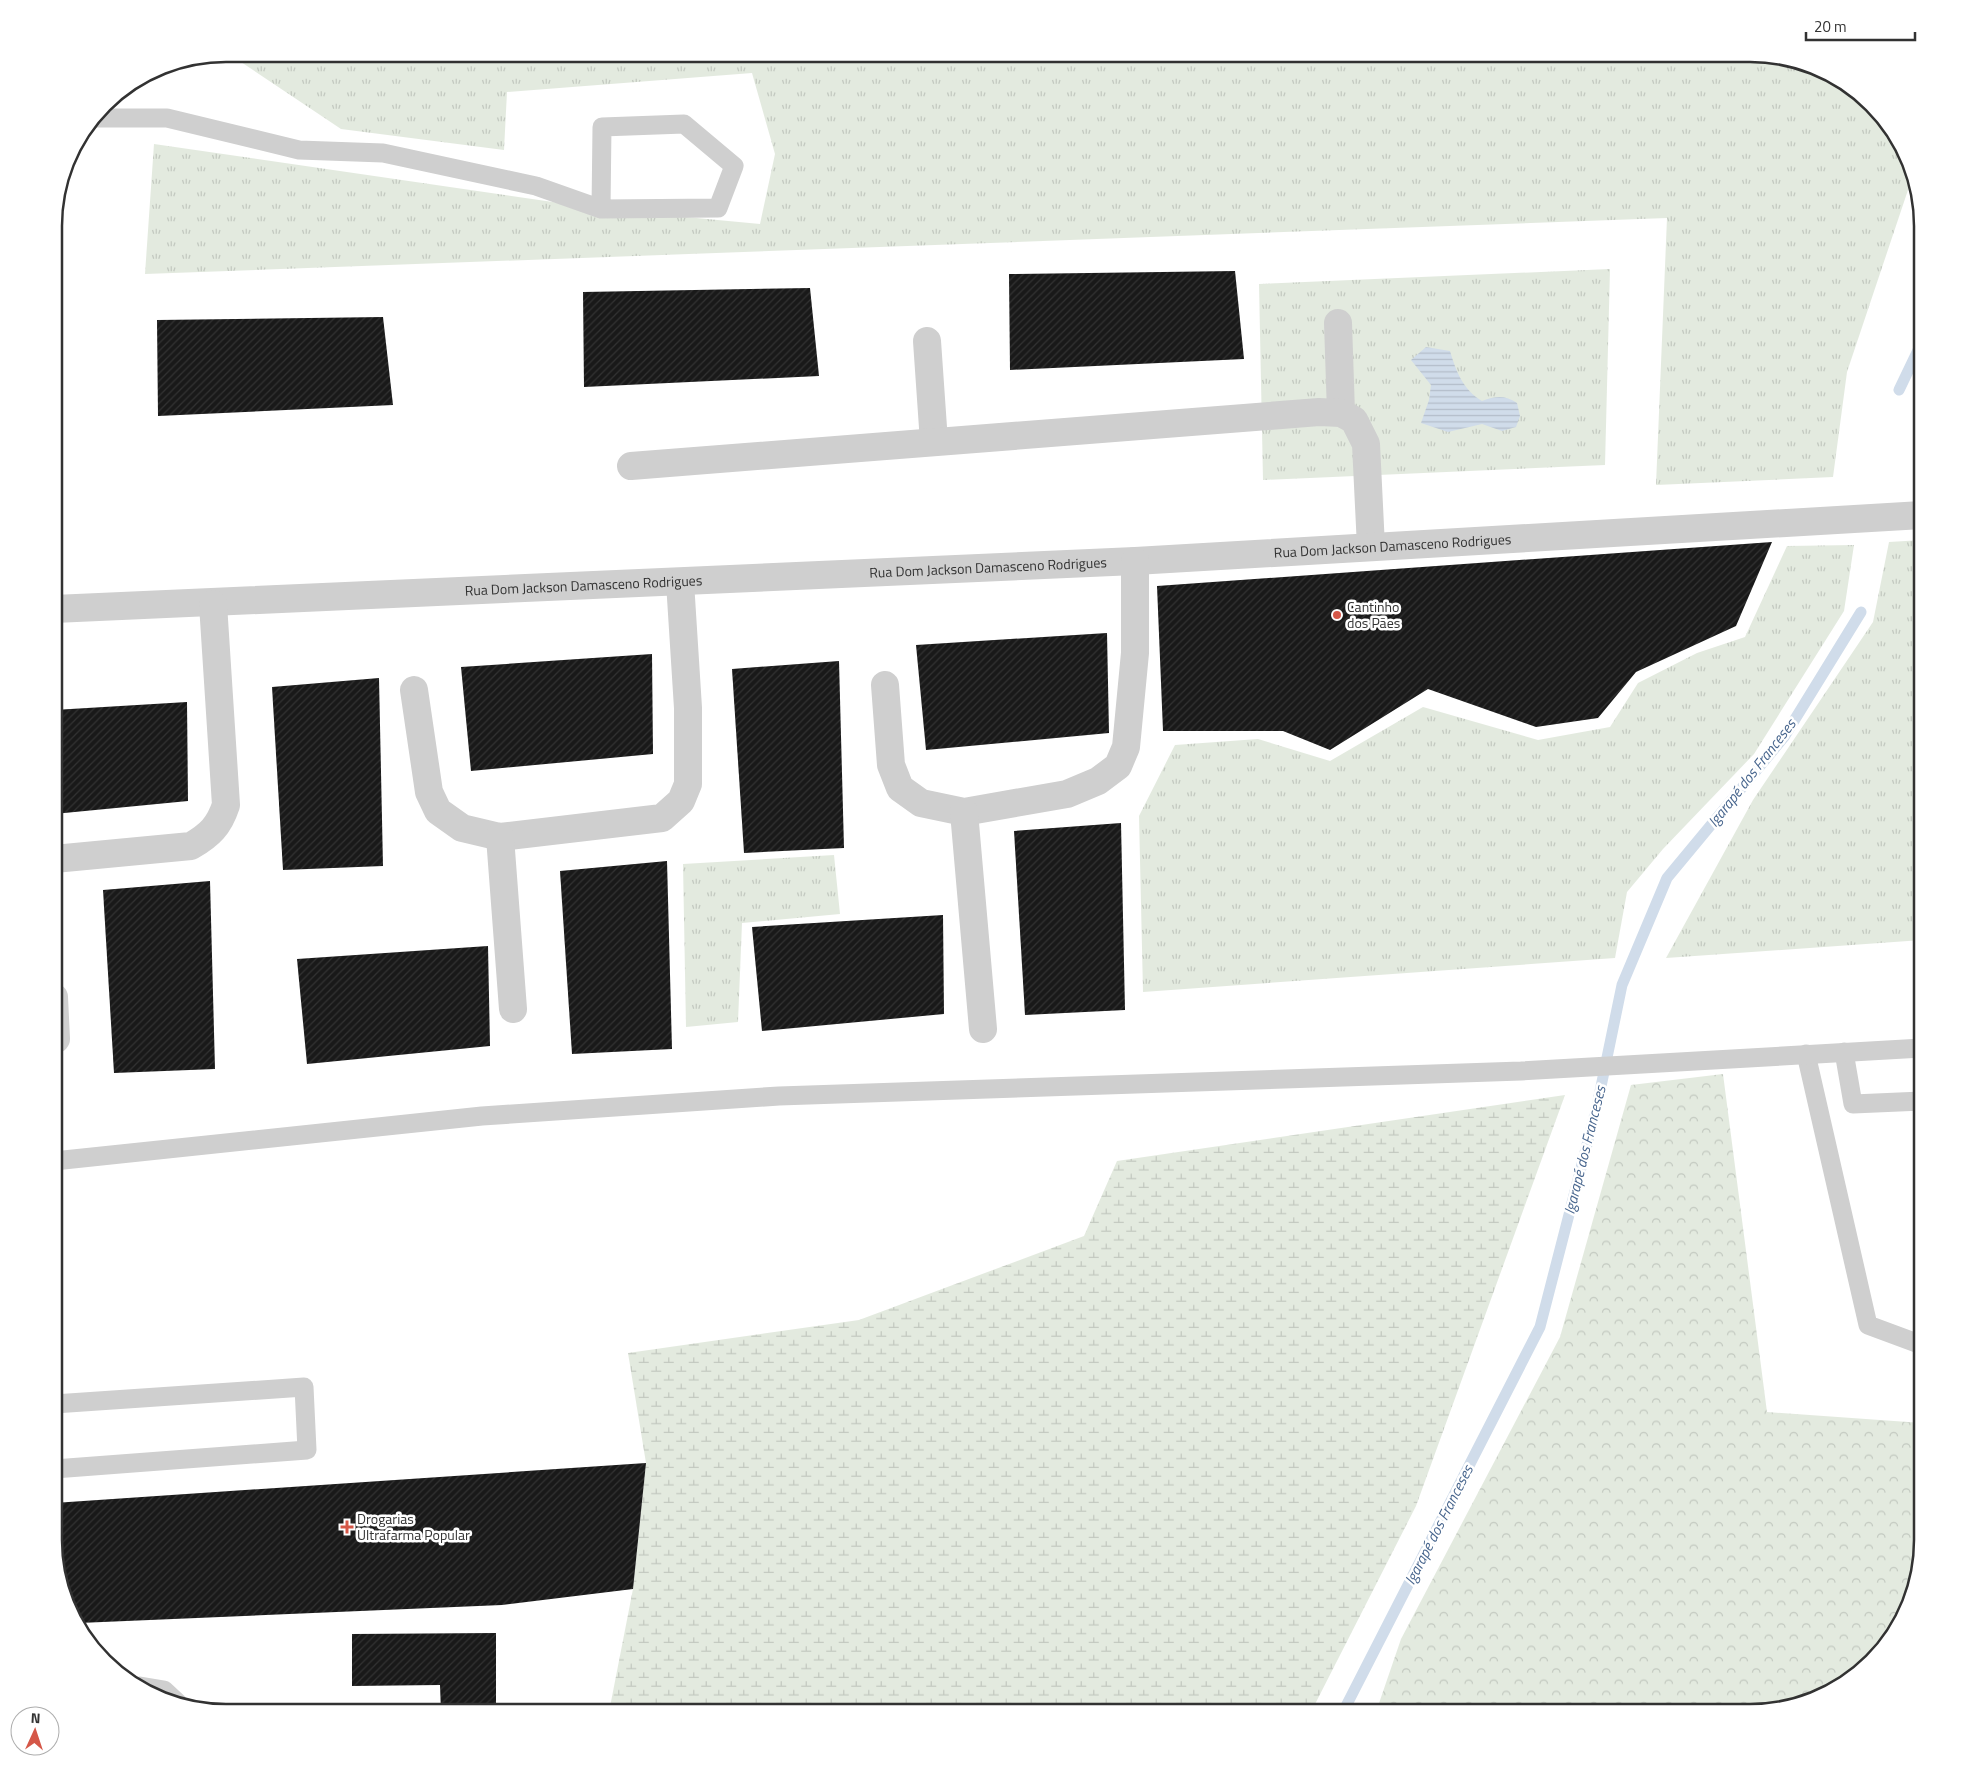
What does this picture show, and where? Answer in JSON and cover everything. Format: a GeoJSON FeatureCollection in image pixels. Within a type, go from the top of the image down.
{"type":"FeatureCollection","features":[{"type":"Feature","properties":{"kind":"street"},"geometry":{"type":"LineString","coordinates":[[1338,323],[1341,413]]}},
{"type":"Feature","properties":{"kind":"street"},"geometry":{"type":"LineString","coordinates":[[928,341],[934,442]]}},
{"type":"Feature","properties":{"kind":"street"},"geometry":{"type":"LineString","coordinates":[[631,466],[1319,412],[1341,413],[1354,420],[1366,444],[1371,547]]}},
{"type":"Feature","properties":{"kind":"street","name":"Rua Dom Jackson Damasceno Rodrigues"},"geometry":{"type":"LineString","coordinates":[[63,609],[213,604],[1135,561],[1913,516]]}},
{"type":"Feature","properties":{"kind":"street"},"geometry":{"type":"LineString","coordinates":[[885,685],[891,764],[900,788],[921,803],[964,812],[1068,794],[1098,781],[1118,766],[1126,747],[1135,653],[1135,561]]}},
{"type":"Feature","properties":{"kind":"street"},"geometry":{"type":"LineString","coordinates":[[414,690],[429,792],[438,811],[462,828],[500,838],[662,818],[681,801],[688,784],[688,708],[680,582]]}},
{"type":"Feature","properties":{"kind":"street"},"geometry":{"type":"LineString","coordinates":[[63,857],[191,846],[209,835],[221,820],[226,805],[213,604]]}},
{"type":"Feature","properties":{"kind":"street"},"geometry":{"type":"LineString","coordinates":[[964,812],[984,1029]]}},
{"type":"Feature","properties":{"kind":"street"},"geometry":{"type":"LineString","coordinates":[[500,838],[512,1009]]}},
{"type":"Feature","properties":{"kind":"lane"},"geometry":{"type":"LineString","coordinates":[[103,118],[167,118],[299,150],[383,153],[536,186],[601,208],[718,208],[734,166],[684,124],[602,126],[601,208]]}},
{"type":"Feature","properties":{"kind":"lane"},"geometry":{"type":"LineString","coordinates":[[63,1160],[482,1116],[779,1096],[1521,1071],[1914,1048]]}},
{"type":"Feature","properties":{"kind":"lane"},"geometry":{"type":"LineString","coordinates":[[1844,1052],[1852,1104],[1914,1101]]}},
{"type":"Feature","properties":{"kind":"lane"},"geometry":{"type":"LineString","coordinates":[[1806,1054],[1868,1325],[1914,1342]]}},
{"type":"Feature","properties":{"kind":"lane"},"geometry":{"type":"LineString","coordinates":[[63,1403],[304,1386],[307,1450],[63,1468]]}},
{"type":"Feature","properties":{"kind":"green space"},"geometry":{"type":"Polygon","coordinates":[[[241,62],[1749,62],[1792,68],[1812,75],[1841,90],[1858,103],[1880,127],[1892,145],[1909,188],[1847,372],[1833,477],[1656,485],[1667,218],[145,274],[154,144],[601,209],[760,224],[775,154],[752,73],[507,92],[504,150],[341,129],[241,62]]]}},
{"type":"Feature","properties":{"kind":"green space"},"geometry":{"type":"Polygon","coordinates":[[[1610,269],[1605,465],[1263,480],[1259,284],[1610,269]]]}},
{"type":"Feature","properties":{"kind":"green space"},"geometry":{"type":"Polygon","coordinates":[[[1913,541],[1914,941],[1666,958],[1753,800],[1873,622],[1889,542],[1913,541]]]}},
{"type":"Feature","properties":{"kind":"green space"},"geometry":{"type":"Polygon","coordinates":[[[1854,545],[1844,611],[1754,754],[1663,849],[1627,892],[1615,958],[1143,992],[1139,816],[1175,745],[1258,739],[1330,761],[1423,707],[1538,740],[1610,727],[1638,683],[1697,653],[1745,637],[1787,546],[1854,545]]]}},
{"type":"Feature","properties":{"kind":"green space"},"geometry":{"type":"Polygon","coordinates":[[[834,855],[840,914],[742,923],[738,1022],[686,1027],[683,864],[834,855]]]}},
{"type":"Feature","properties":{"kind":"green space"},"geometry":{"type":"Polygon","coordinates":[[[1723,1074],[1767,1412],[1914,1422],[1914,1539],[1908,1582],[1901,1602],[1886,1631],[1858,1663],[1831,1682],[1792,1698],[1749,1704],[1379,1704],[1401,1639],[1560,1337],[1631,1085],[1723,1074]]]}},
{"type":"Feature","properties":{"kind":"green space"},"geometry":{"type":"Polygon","coordinates":[[[1565,1095],[1416,1506],[1315,1704],[611,1704],[633,1589],[646,1463],[628,1353],[859,1320],[1084,1236],[1117,1161],[1565,1095]]]}},
{"type":"Feature","properties":{"kind":"water"},"geometry":{"type":"Polygon","coordinates":[[[1426,347],[1450,351],[1465,386],[1475,397],[1482,401],[1500,397],[1517,403],[1520,416],[1516,427],[1502,431],[1482,424],[1448,432],[1421,423],[1429,400],[1431,385],[1411,360],[1426,347]]]}},
{"type":"Feature","properties":{"kind":"building"},"geometry":{"type":"Polygon","coordinates":[[[1235,271],[1244,359],[1010,370],[1009,274],[1235,271]]]}},
{"type":"Feature","properties":{"kind":"building"},"geometry":{"type":"Polygon","coordinates":[[[810,288],[819,376],[584,387],[583,292],[810,288]]]}},
{"type":"Feature","properties":{"kind":"building"},"geometry":{"type":"Polygon","coordinates":[[[383,317],[393,405],[158,416],[157,320],[383,317]]]}},
{"type":"Feature","properties":{"kind":"building"},"geometry":{"type":"Polygon","coordinates":[[[1772,542],[1736,626],[1636,672],[1598,718],[1536,727],[1428,689],[1330,750],[1283,731],[1163,731],[1157,586],[1772,542]]]}},
{"type":"Feature","properties":{"kind":"building"},"geometry":{"type":"Polygon","coordinates":[[[1107,633],[1109,733],[926,750],[916,645],[1107,633]]]}},
{"type":"Feature","properties":{"kind":"building"},"geometry":{"type":"Polygon","coordinates":[[[652,654],[653,754],[471,771],[461,667],[652,654]]]}},
{"type":"Feature","properties":{"kind":"building"},"geometry":{"type":"Polygon","coordinates":[[[839,661],[844,848],[744,853],[732,669],[839,661]]]}},
{"type":"Feature","properties":{"kind":"building"},"geometry":{"type":"Polygon","coordinates":[[[379,678],[383,866],[283,870],[272,687],[379,678]]]}},
{"type":"Feature","properties":{"kind":"building"},"geometry":{"type":"Polygon","coordinates":[[[187,702],[188,801],[63,813],[63,709],[187,702]]]}},
{"type":"Feature","properties":{"kind":"building"},"geometry":{"type":"Polygon","coordinates":[[[1121,823],[1125,1010],[1025,1015],[1014,831],[1121,823]]]}},
{"type":"Feature","properties":{"kind":"building"},"geometry":{"type":"Polygon","coordinates":[[[667,861],[672,1049],[572,1054],[560,871],[667,861]]]}},
{"type":"Feature","properties":{"kind":"building"},"geometry":{"type":"Polygon","coordinates":[[[210,881],[215,1069],[114,1073],[103,890],[210,881]]]}},
{"type":"Feature","properties":{"kind":"building"},"geometry":{"type":"Polygon","coordinates":[[[943,915],[944,1014],[762,1031],[752,927],[943,915]]]}},
{"type":"Feature","properties":{"kind":"building"},"geometry":{"type":"Polygon","coordinates":[[[488,946],[490,1046],[307,1064],[297,959],[488,946]]]}},
{"type":"Feature","properties":{"kind":"building","name":"Drogarias Ultrafarma Popular"},"geometry":{"type":"Polygon","coordinates":[[[646,1463],[633,1589],[502,1605],[85,1623],[68,1582],[64,1561],[63,1502],[646,1463]]]}},
{"type":"Feature","properties":{"kind":"building"},"geometry":{"type":"Polygon","coordinates":[[[496,1633],[496,1704],[441,1704],[440,1685],[352,1686],[352,1634],[496,1633]]]}},
{"type":"Feature","properties":{"kind":"waterway","name":"Igarapé dos Franceses"},"geometry":{"type":"LineString","coordinates":[[1899,390],[1913,361]]}},
{"type":"Feature","properties":{"kind":"waterway","name":"Igarapé dos Franceses"},"geometry":{"type":"LineString","coordinates":[[1347,1704],[1540,1327],[1597,1106],[1622,985],[1667,878],[1784,737],[1861,612]]}},
{"type":"Feature","properties":{"kind":"place","name":"Cantinho dos Pães"},"geometry":{"type":"Point","coordinates":[1337,615]}},
{"type":"Feature","properties":{"kind":"place","name":"Drogarias Ultrafarma Popular"},"geometry":{"type":"Point","coordinates":[347,1527]}}]}
